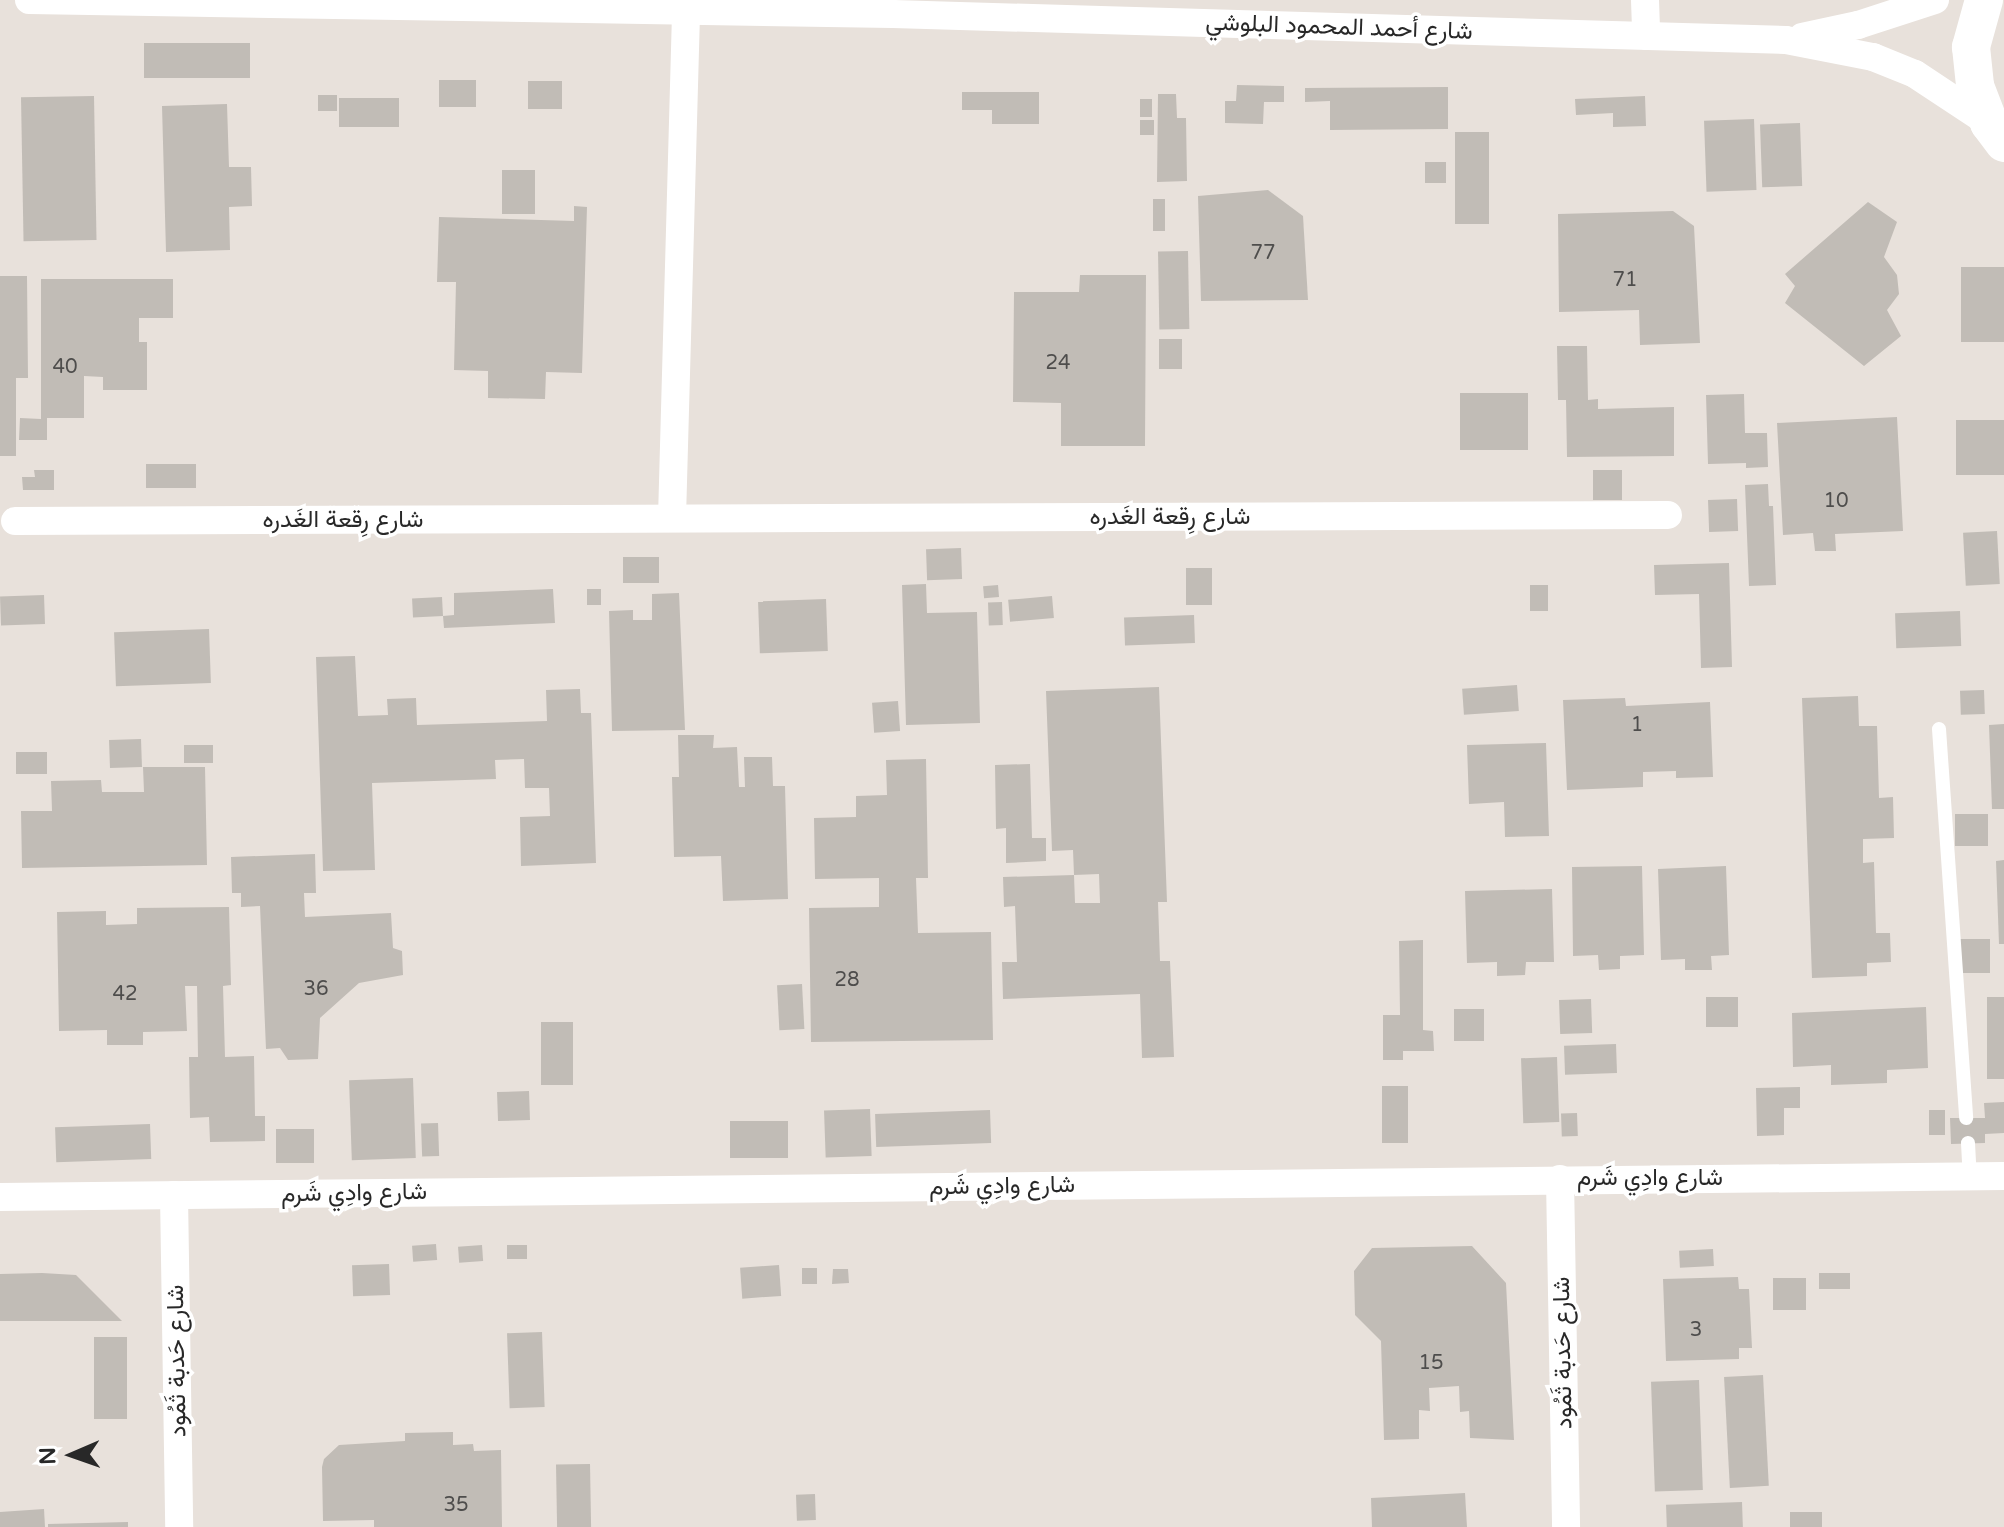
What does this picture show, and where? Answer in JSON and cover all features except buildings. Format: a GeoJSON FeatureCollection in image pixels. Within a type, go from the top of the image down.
{"type":"FeatureCollection","features":[{"type":"Feature","properties":{"kind":"main road"},"geometry":{"type":"LineString","coordinates":[[1984,0],[1971,47],[1975,86],[1997,133]]}},
{"type":"Feature","properties":{"kind":"street","name":"شارع أحمد المحمود البلوشي"},"geometry":{"type":"LineString","coordinates":[[29,0],[466,4],[686,13],[893,7],[1786,40],[1873,57],[1915,74],[1997,133]]}},
{"type":"Feature","properties":{"kind":"street"},"geometry":{"type":"LineString","coordinates":[[1645,0],[1646,36]]}},
{"type":"Feature","properties":{"kind":"street","name":"شارع أحمد المحمود البلوشي"},"geometry":{"type":"LineString","coordinates":[[1786,40],[1858,25],[1935,0]]}},
{"type":"Feature","properties":{"kind":"street"},"geometry":{"type":"LineString","coordinates":[[672,518],[686,13]]}},
{"type":"Feature","properties":{"kind":"street","name":"شارع رِقعة الغَدره"},"geometry":{"type":"LineString","coordinates":[[15,521],[1668,515]]}},
{"type":"Feature","properties":{"kind":"street","name":"شارع وادِي شَرم"},"geometry":{"type":"LineString","coordinates":[[0,1197],[2004,1176]]}},
{"type":"Feature","properties":{"kind":"street","name":"شارع حَدبة ثَمُود"},"geometry":{"type":"LineString","coordinates":[[1560,1179],[1566,1527]]}},
{"type":"Feature","properties":{"kind":"street","name":"شارع حَدبة ثَمُود"},"geometry":{"type":"LineString","coordinates":[[174,1195],[179,1527]]}},
{"type":"Feature","properties":{"kind":"lane"},"geometry":{"type":"LineString","coordinates":[[1939,729],[1966,1118]]}},
{"type":"Feature","properties":{"kind":"lane"},"geometry":{"type":"LineString","coordinates":[[1968,1143],[1970,1176]]}}]}
